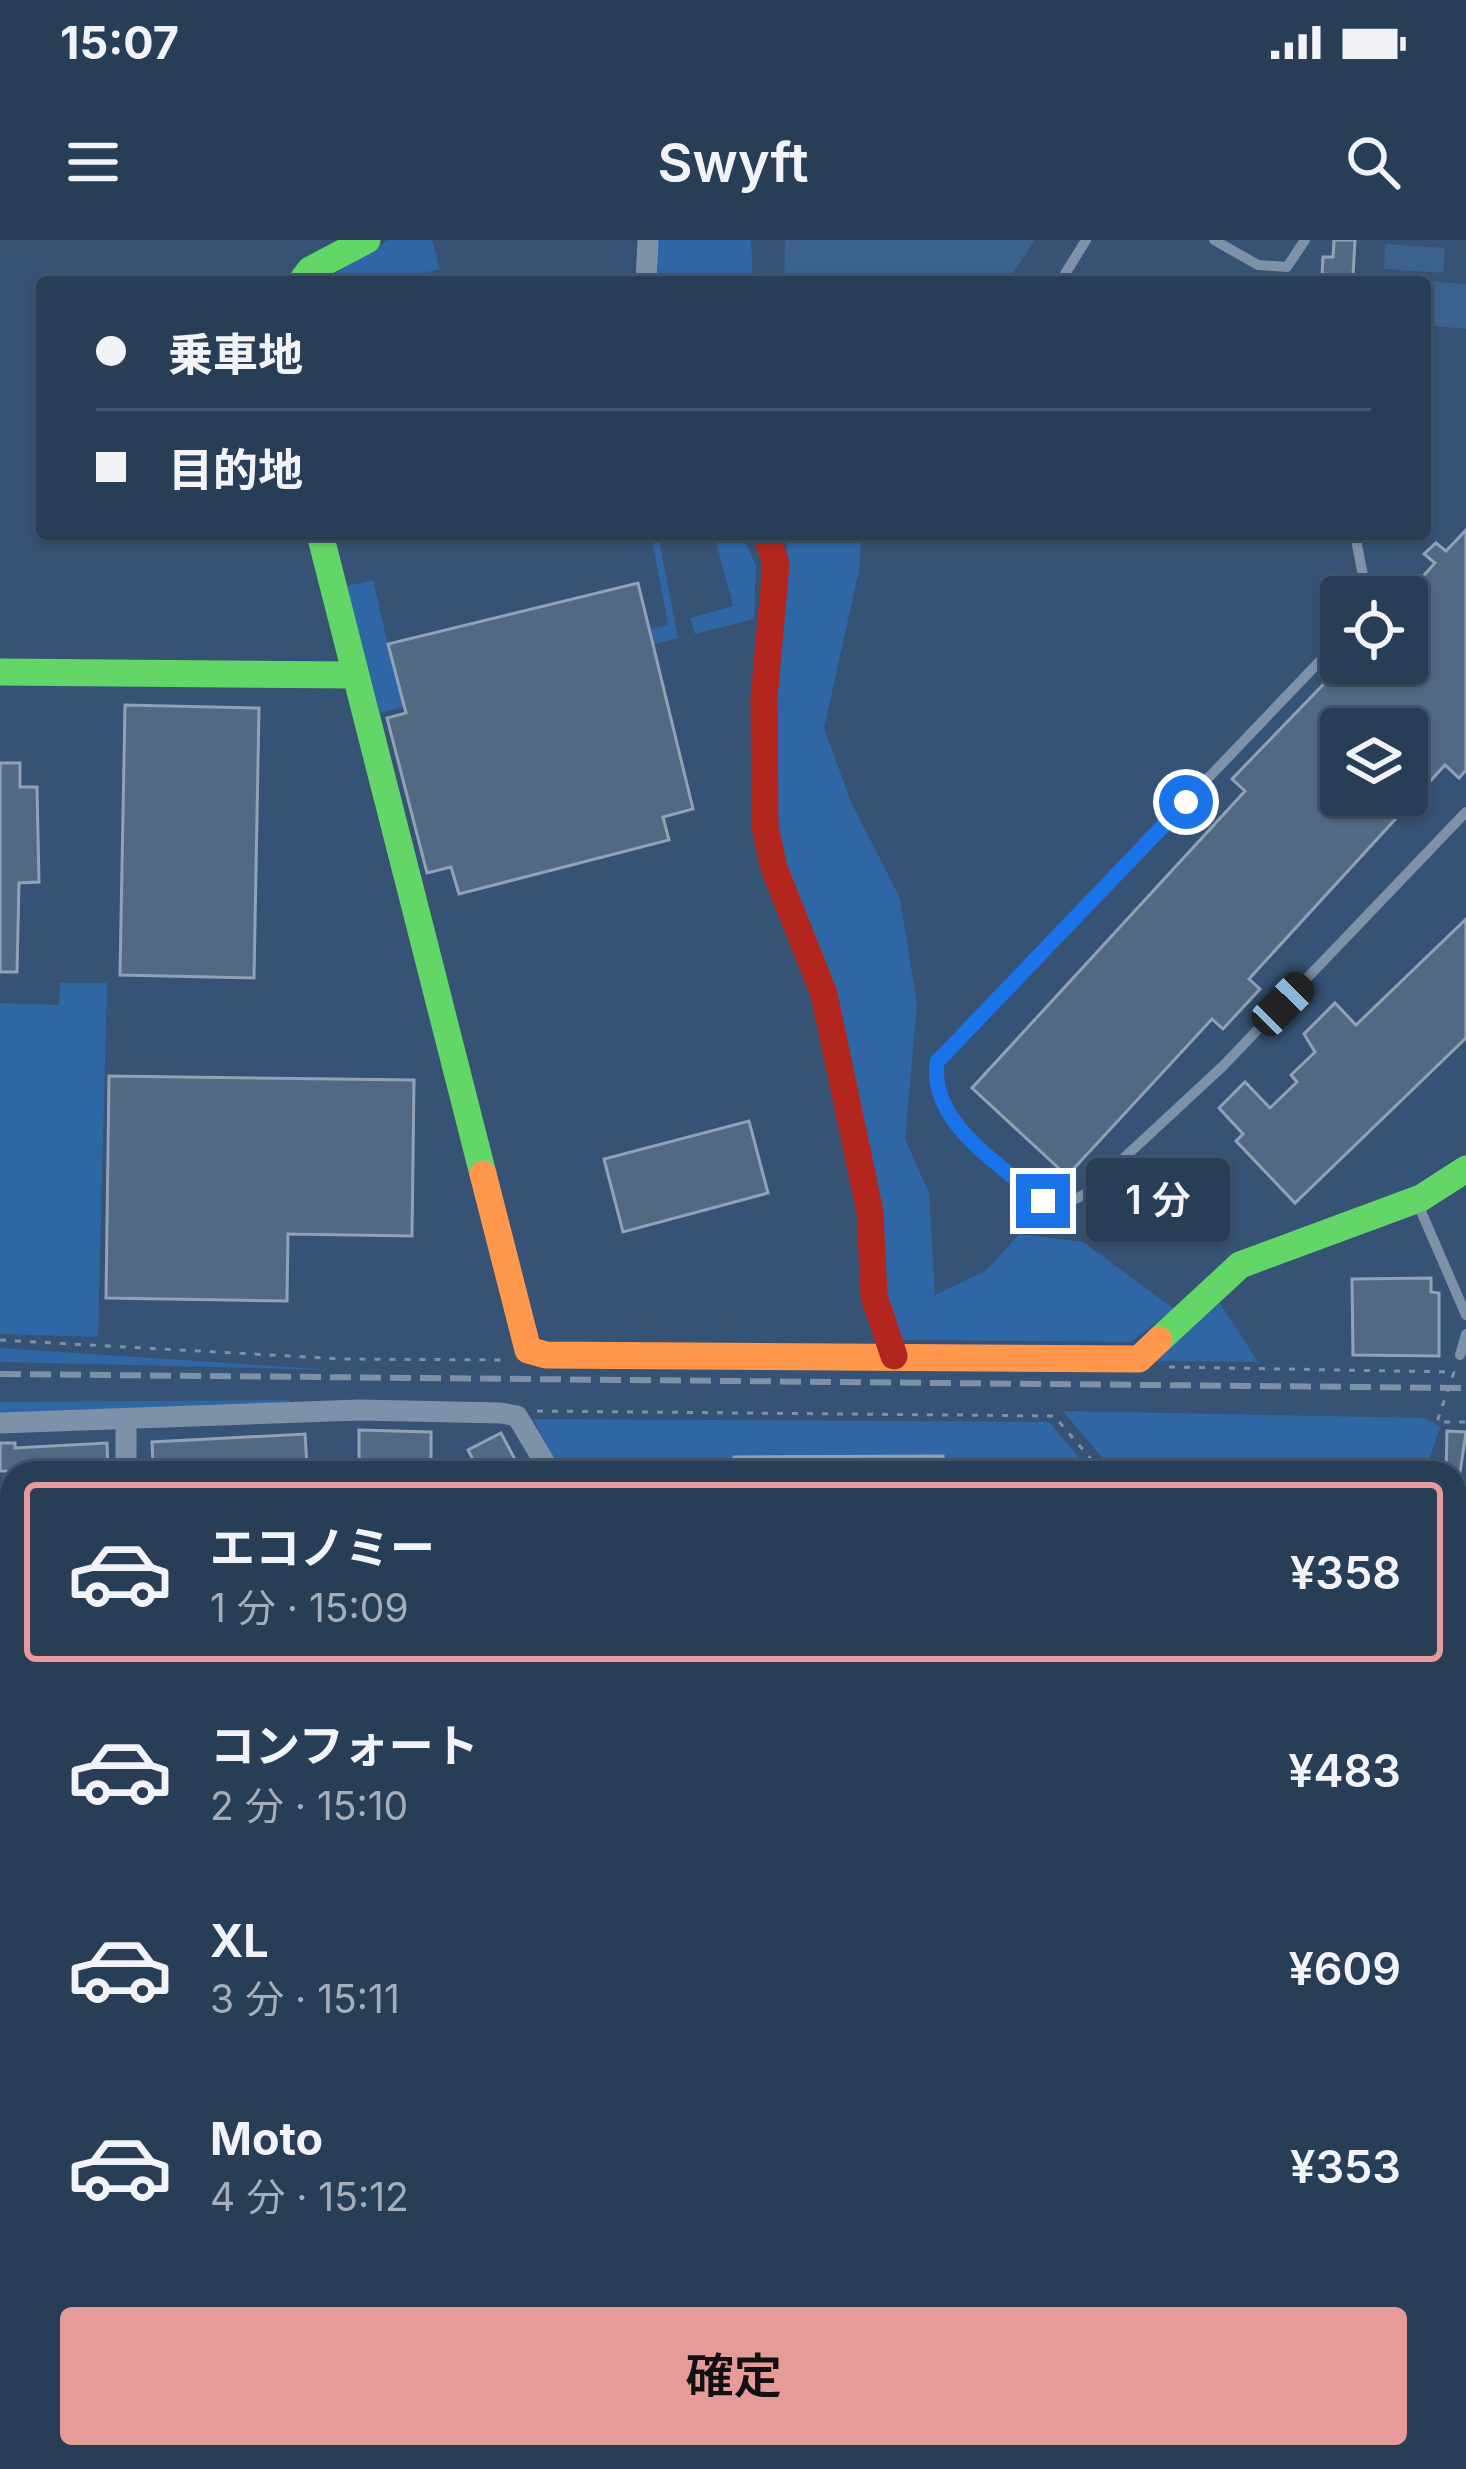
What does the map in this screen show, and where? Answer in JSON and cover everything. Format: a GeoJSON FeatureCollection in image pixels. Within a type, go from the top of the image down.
{"type":"FeatureCollection","features":[{"type":"Feature","properties":{"kind":"street"},"geometry":{"type":"LineString","coordinates":[[306,276],[368,240]]}},
{"type":"Feature","properties":{"kind":"street"},"geometry":{"type":"LineString","coordinates":[[646,276],[648,240]]}},
{"type":"Feature","properties":{"kind":"street"},"geometry":{"type":"LineString","coordinates":[[321,540],[529,1350],[546,1355],[1139,1359],[1240,1265],[1416,1200],[1466,1169]]}},
{"type":"Feature","properties":{"kind":"street"},"geometry":{"type":"LineString","coordinates":[[768,540],[776,564],[764,698],[765,827],[774,868],[824,994],[870,1212],[874,1296],[894,1356]]}},
{"type":"Feature","properties":{"kind":"street"},"geometry":{"type":"LineString","coordinates":[[0,672],[354,675]]}},
{"type":"Feature","properties":{"kind":"street"},"geometry":{"type":"LineString","coordinates":[[0,1423],[126,1423],[360,1410],[517,1416],[544,1461]]}},
{"type":"Feature","properties":{"kind":"street"},"geometry":{"type":"LineString","coordinates":[[126,1423],[126,1461]]}},
{"type":"Feature","properties":{"kind":"lane"},"geometry":{"type":"LineString","coordinates":[[1064,276],[1086,240]]}},
{"type":"Feature","properties":{"kind":"lane"},"geometry":{"type":"LineString","coordinates":[[1214,240],[1258,266],[1288,267]]}},
{"type":"Feature","properties":{"kind":"lane"},"geometry":{"type":"LineString","coordinates":[[1287,276],[1305,240]]}},
{"type":"Feature","properties":{"kind":"lane"},"geometry":{"type":"LineString","coordinates":[[1355,540],[1363,576]]}},
{"type":"Feature","properties":{"kind":"lane"},"geometry":{"type":"LineString","coordinates":[[1320,661],[937,1062],[935,1081],[943,1106],[965,1134],[1043,1201],[1060,1205],[1084,1195],[1223,1066],[1466,812]]}},
{"type":"Feature","properties":{"kind":"lane"},"geometry":{"type":"LineString","coordinates":[[1416,1200],[1466,1315]]}},
{"type":"Feature","properties":{"kind":"lane"},"geometry":{"type":"LineString","coordinates":[[1460,1355],[1466,1334]]}},
{"type":"Feature","properties":{"kind":"path"},"geometry":{"type":"LineString","coordinates":[[0,1340],[343,1359],[514,1360],[529,1350]]}},
{"type":"Feature","properties":{"kind":"path"},"geometry":{"type":"LineString","coordinates":[[1139,1359],[1149,1366],[1454,1372],[1437,1422],[1466,1422]]}},
{"type":"Feature","properties":{"kind":"path"},"geometry":{"type":"LineString","coordinates":[[517,1416],[529,1411],[1054,1416],[1092,1461]]}},
{"type":"Feature","properties":{"kind":"shaded area"},"geometry":{"type":"Polygon","coordinates":[[[389,240],[432,240],[440,269],[412,276],[331,276],[389,240]]]}},
{"type":"Feature","properties":{"kind":"shaded area"},"geometry":{"type":"Polygon","coordinates":[[[657,240],[751,240],[753,276],[657,276],[657,240]]]}},
{"type":"Feature","properties":{"kind":"shaded area"},"geometry":{"type":"Polygon","coordinates":[[[785,240],[1035,240],[1011,276],[784,276],[785,240]]]}},
{"type":"Feature","properties":{"kind":"shaded area"},"geometry":{"type":"Polygon","coordinates":[[[1385,244],[1445,248],[1443,273],[1384,269],[1385,244]]]}},
{"type":"Feature","properties":{"kind":"shaded area"},"geometry":{"type":"Polygon","coordinates":[[[1431,281],[1466,284],[1466,329],[1431,326],[1431,281]]]}},
{"type":"Feature","properties":{"kind":"shaded area"},"geometry":{"type":"Polygon","coordinates":[[[652,540],[659,540],[678,638],[380,713],[347,586],[373,580],[398,689],[668,625],[652,540]]]}},
{"type":"Feature","properties":{"kind":"shaded area"},"geometry":{"type":"Polygon","coordinates":[[[716,540],[744,540],[756,565],[754,619],[695,634],[690,618],[733,606],[716,540]]]}},
{"type":"Feature","properties":{"kind":"shaded area"},"geometry":{"type":"Polygon","coordinates":[[[785,540],[862,540],[824,728],[851,802],[900,898],[917,1005],[905,1139],[929,1193],[935,1295],[987,1270],[1019,1234],[1083,1242],[1174,1309],[1131,1342],[902,1340],[890,1321],[776,826],[776,675],[785,540]]]}},
{"type":"Feature","properties":{"kind":"shaded area"},"geometry":{"type":"Polygon","coordinates":[[[60,983],[107,983],[98,1337],[0,1334],[0,1003],[59,1005],[60,983]]]}},
{"type":"Feature","properties":{"kind":"shaded area"},"geometry":{"type":"Polygon","coordinates":[[[1220,1303],[1258,1362],[1154,1361],[1220,1303]]]}},
{"type":"Feature","properties":{"kind":"shaded area"},"geometry":{"type":"Polygon","coordinates":[[[0,1348],[336,1370],[0,1362],[0,1348]]]}},
{"type":"Feature","properties":{"kind":"shaded area"},"geometry":{"type":"Polygon","coordinates":[[[290,1400],[290,1405],[0,1413],[0,1402],[290,1400]]]}},
{"type":"Feature","properties":{"kind":"shaded area"},"geometry":{"type":"Polygon","coordinates":[[[1063,1411],[1426,1418],[1440,1427],[1429,1461],[1105,1461],[1063,1411]]]}},
{"type":"Feature","properties":{"kind":"shaded area"},"geometry":{"type":"Polygon","coordinates":[[[533,1419],[1049,1422],[1082,1461],[556,1461],[533,1419]]]}},
{"type":"Feature","properties":{"kind":"building"},"geometry":{"type":"Polygon","coordinates":[[[1334,240],[1355,240],[1353,276],[1322,274],[1323,257],[1333,257],[1334,240]]]}},
{"type":"Feature","properties":{"kind":"building"},"geometry":{"type":"Polygon","coordinates":[[[1466,530],[1466,770],[1459,778],[1445,765],[1428,784],[1428,708],[1320,708],[1320,816],[1398,816],[1249,979],[1260,989],[1223,1029],[1212,1019],[1067,1176],[972,1088],[1245,791],[1232,779],[1324,684],[1428,684],[1428,576],[1423,576],[1435,563],[1424,554],[1436,543],[1446,551],[1466,530]]]}},
{"type":"Feature","properties":{"kind":"building"},"geometry":{"type":"Polygon","coordinates":[[[638,583],[693,809],[663,817],[669,840],[459,894],[451,867],[427,873],[387,718],[406,713],[388,644],[638,583]]]}},
{"type":"Feature","properties":{"kind":"building"},"geometry":{"type":"Polygon","coordinates":[[[125,705],[259,708],[254,978],[120,975],[125,705]]]}},
{"type":"Feature","properties":{"kind":"building"},"geometry":{"type":"Polygon","coordinates":[[[0,763],[20,763],[20,787],[37,787],[39,882],[19,883],[17,972],[0,972],[0,763]]]}},
{"type":"Feature","properties":{"kind":"building"},"geometry":{"type":"Polygon","coordinates":[[[1466,919],[1466,1038],[1295,1203],[1236,1141],[1243,1134],[1219,1108],[1245,1082],[1270,1108],[1297,1082],[1291,1075],[1315,1052],[1304,1034],[1335,1003],[1356,1025],[1466,919]]]}},
{"type":"Feature","properties":{"kind":"building"},"geometry":{"type":"Polygon","coordinates":[[[109,1076],[414,1080],[412,1236],[288,1234],[287,1301],[106,1298],[109,1076]]]}},
{"type":"Feature","properties":{"kind":"building"},"geometry":{"type":"Polygon","coordinates":[[[749,1121],[768,1193],[623,1232],[604,1159],[749,1121]]]}},
{"type":"Feature","properties":{"kind":"building"},"geometry":{"type":"Polygon","coordinates":[[[1431,1278],[1431,1292],[1439,1293],[1439,1356],[1353,1355],[1352,1279],[1431,1278]]]}},
{"type":"Feature","properties":{"kind":"building"},"geometry":{"type":"Polygon","coordinates":[[[359,1430],[431,1432],[431,1461],[359,1461],[359,1430]]]}},
{"type":"Feature","properties":{"kind":"building"},"geometry":{"type":"Polygon","coordinates":[[[1447,1431],[1466,1432],[1462,1461],[1446,1461],[1447,1431]]]}},
{"type":"Feature","properties":{"kind":"building"},"geometry":{"type":"Polygon","coordinates":[[[501,1433],[516,1461],[474,1461],[468,1450],[501,1433]]]}},
{"type":"Feature","properties":{"kind":"building"},"geometry":{"type":"Polygon","coordinates":[[[305,1434],[307,1461],[153,1461],[152,1442],[305,1434]]]}},
{"type":"Feature","properties":{"kind":"building"},"geometry":{"type":"Polygon","coordinates":[[[0,1443],[15,1443],[15,1448],[107,1443],[108,1461],[0,1461],[0,1443]]]}},
{"type":"Feature","properties":{"kind":"building"},"geometry":{"type":"Polygon","coordinates":[[[943,1456],[943,1461],[734,1461],[734,1457],[943,1456]]]}},
{"type":"Feature","properties":{"kind":"railway"},"geometry":{"type":"LineString","coordinates":[[0,1374],[1466,1388]]}},
{"type":"Feature","properties":{"kind":"traffic: fast"},"geometry":{"type":"LineString","coordinates":[[306,276],[367,240]]}},
{"type":"Feature","properties":{"kind":"traffic: fast"},"geometry":{"type":"LineString","coordinates":[[322,540],[483,1174]]}},
{"type":"Feature","properties":{"kind":"traffic: fast"},"geometry":{"type":"LineString","coordinates":[[0,672],[354,675]]}},
{"type":"Feature","properties":{"kind":"traffic: fast"},"geometry":{"type":"LineString","coordinates":[[1159,1340],[1240,1265],[1421,1198],[1466,1169]]}},
{"type":"Feature","properties":{"kind":"traffic: slow"},"geometry":{"type":"LineString","coordinates":[[483,1174],[528,1350],[546,1355],[1139,1359],[1159,1340]]}},
{"type":"Feature","properties":{"kind":"traffic: jam"},"geometry":{"type":"LineString","coordinates":[[768,540],[776,564],[764,698],[765,827],[774,868],[824,994],[870,1212],[874,1296],[894,1356]]}},
{"type":"Feature","properties":{"kind":"route"},"geometry":{"type":"LineString","coordinates":[[1043,1201],[965,1134],[943,1106],[935,1081],[937,1062],[1186,802]]}}]}
